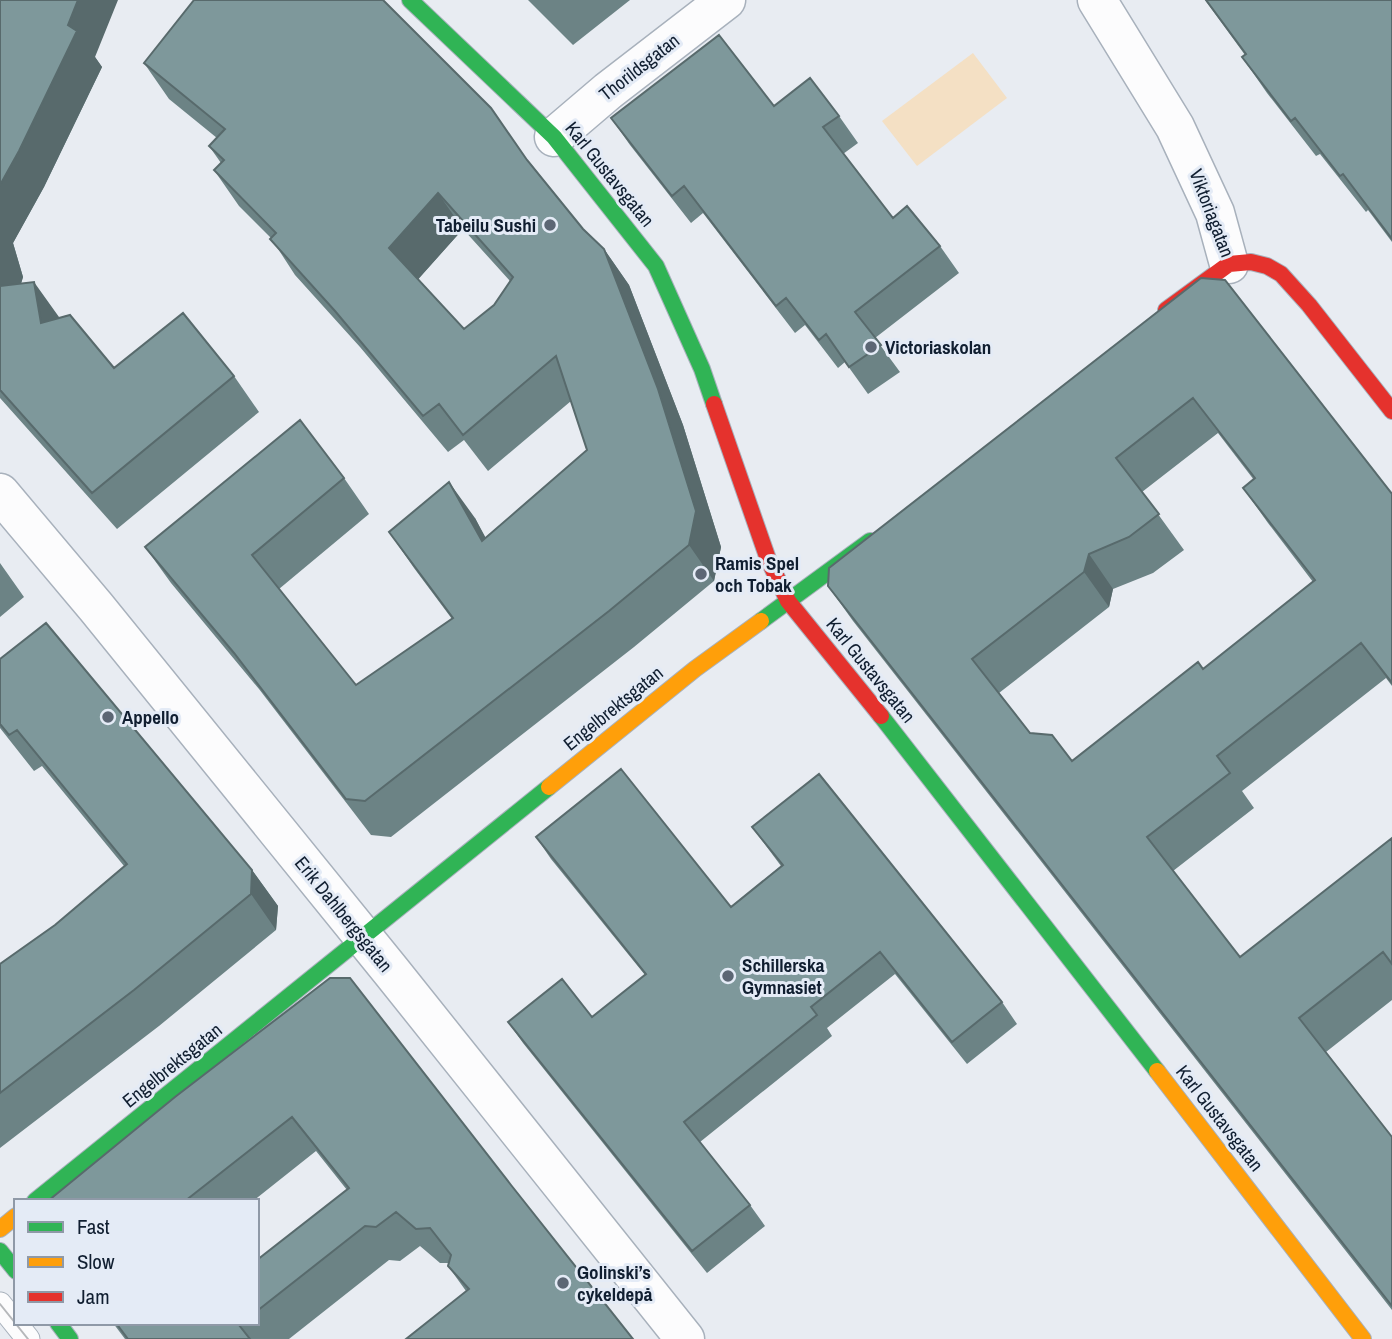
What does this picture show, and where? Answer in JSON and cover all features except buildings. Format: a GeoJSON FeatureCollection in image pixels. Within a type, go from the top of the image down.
{"type":"FeatureCollection","features":[{"type":"Feature","properties":{"kind":"street","name":"Karl Gustavsgatan"},"geometry":{"type":"LineString","coordinates":[[410,0],[554,137],[656,266],[702,369],[768,559],[788,601],[1070,958],[1363,1339]]}},
{"type":"Feature","properties":{"kind":"street","name":"Thorildsgatan"},"geometry":{"type":"LineString","coordinates":[[554,137],[608,91],[726,0]]}},
{"type":"Feature","properties":{"kind":"street","name":"Viktoriagatan"},"geometry":{"type":"LineString","coordinates":[[1097,0],[1180,137],[1215,213],[1229,264],[1251,262],[1267,266],[1281,274],[1309,305],[1392,411]]}},
{"type":"Feature","properties":{"kind":"street"},"geometry":{"type":"LineString","coordinates":[[1154,319],[1229,264]]}},
{"type":"Feature","properties":{"kind":"street","name":"Erik Dahlbergsgatan"},"geometry":{"type":"LineString","coordinates":[[0,493],[88,597],[685,1339]]}},
{"type":"Feature","properties":{"kind":"street","name":"Engelbrektsgatan"},"geometry":{"type":"LineString","coordinates":[[37,1199],[695,669],[881,532]]}},
{"type":"Feature","properties":{"kind":"street"},"geometry":{"type":"LineString","coordinates":[[0,1251],[14,1268]]}},
{"type":"Feature","properties":{"kind":"lane"},"geometry":{"type":"LineString","coordinates":[[0,1304],[14,1321]]}},
{"type":"Feature","properties":{"kind":"lane"},"geometry":{"type":"LineString","coordinates":[[17,1325],[29,1339]]}},
{"type":"Feature","properties":{"kind":"shaded area"},"geometry":{"type":"Polygon","coordinates":[[[973,53],[1007,98],[917,166],[882,121],[973,53]]]}},
{"type":"Feature","properties":{"kind":"tram line"},"geometry":{"type":"LineString","coordinates":[[0,1304],[14,1322]]}},
{"type":"Feature","properties":{"kind":"tram line"},"geometry":{"type":"LineString","coordinates":[[17,1325],[28,1339]]}},
{"type":"Feature","properties":{"kind":"traffic: fast"},"geometry":{"type":"LineString","coordinates":[[410,0],[554,137],[656,266],[702,369],[714,404]]}},
{"type":"Feature","properties":{"kind":"traffic: fast"},"geometry":{"type":"LineString","coordinates":[[761,621],[870,541]]}},
{"type":"Feature","properties":{"kind":"traffic: fast"},"geometry":{"type":"LineString","coordinates":[[881,716],[1157,1071]]}},
{"type":"Feature","properties":{"kind":"traffic: fast"},"geometry":{"type":"LineString","coordinates":[[37,1199],[549,787]]}},
{"type":"Feature","properties":{"kind":"traffic: fast"},"geometry":{"type":"LineString","coordinates":[[0,1251],[14,1268]]}},
{"type":"Feature","properties":{"kind":"traffic: fast"},"geometry":{"type":"LineString","coordinates":[[60,1325],[70,1339]]}},
{"type":"Feature","properties":{"kind":"traffic: slow"},"geometry":{"type":"LineString","coordinates":[[549,787],[695,669],[761,621]]}},
{"type":"Feature","properties":{"kind":"traffic: slow"},"geometry":{"type":"LineString","coordinates":[[1157,1071],[1363,1339]]}},
{"type":"Feature","properties":{"kind":"traffic: slow"},"geometry":{"type":"LineString","coordinates":[[0,1229],[14,1218]]}},
{"type":"Feature","properties":{"kind":"traffic: jam"},"geometry":{"type":"LineString","coordinates":[[1166,310],[1229,264],[1251,262],[1267,266],[1281,274],[1309,305],[1392,411]]}},
{"type":"Feature","properties":{"kind":"traffic: jam"},"geometry":{"type":"LineString","coordinates":[[714,404],[768,559],[788,601],[881,716]]}},
{"type":"Feature","properties":{"kind":"place","name":"Tabeilu Sushi"},"geometry":{"type":"Point","coordinates":[550,225]}},
{"type":"Feature","properties":{"kind":"place","name":"Victoriaskolan"},"geometry":{"type":"Point","coordinates":[871,347]}},
{"type":"Feature","properties":{"kind":"place","name":"Ramis Spel och Tobak"},"geometry":{"type":"Point","coordinates":[701,574]}},
{"type":"Feature","properties":{"kind":"place","name":"Appello"},"geometry":{"type":"Point","coordinates":[108,717]}},
{"type":"Feature","properties":{"kind":"place","name":"Schillerska Gymnasiet"},"geometry":{"type":"Point","coordinates":[728,976]}},
{"type":"Feature","properties":{"kind":"place","name":"Golinski’s cykeldepå"},"geometry":{"type":"Point","coordinates":[563,1283]}}]}
